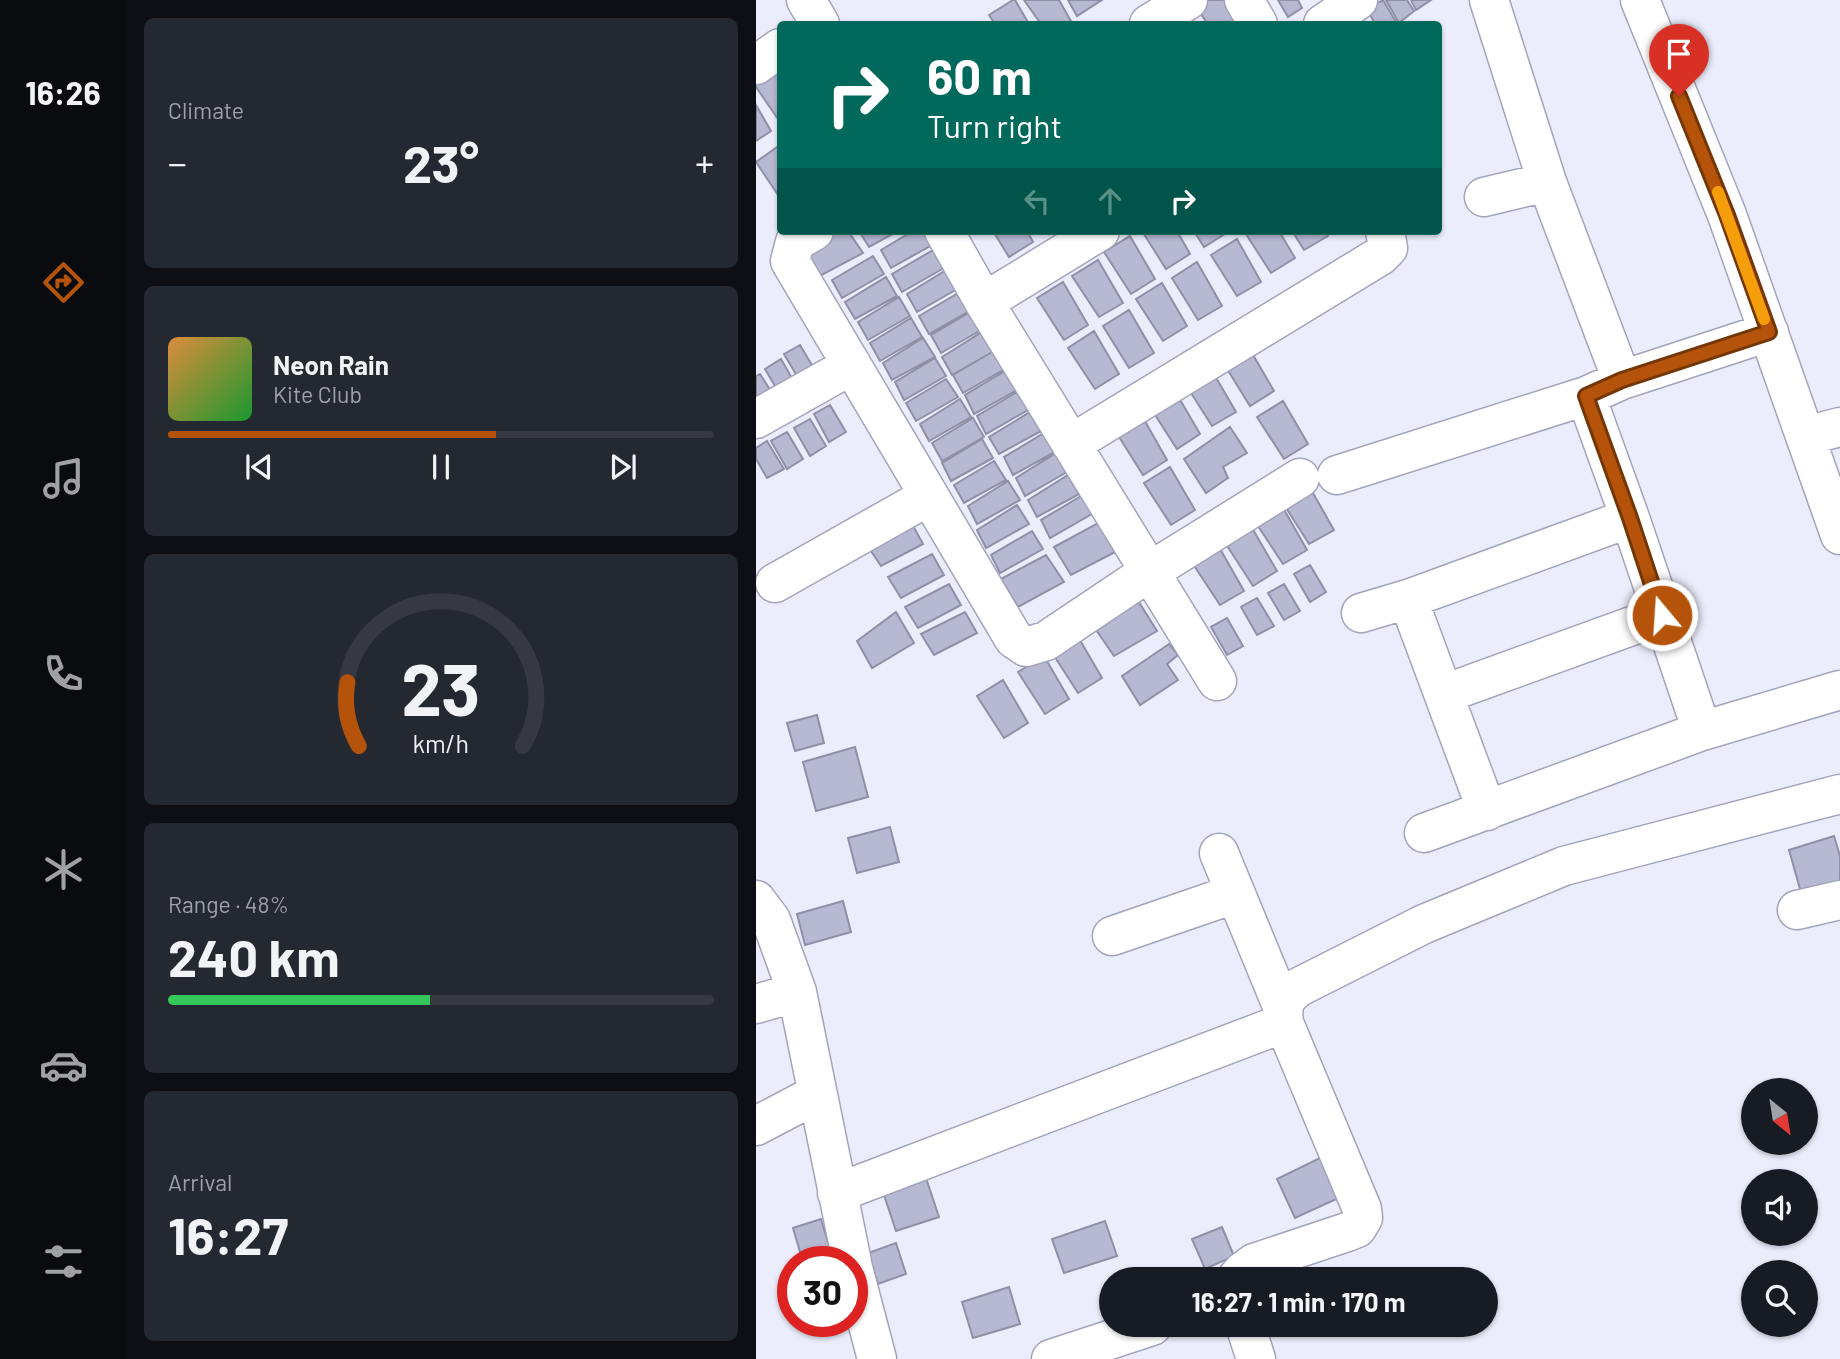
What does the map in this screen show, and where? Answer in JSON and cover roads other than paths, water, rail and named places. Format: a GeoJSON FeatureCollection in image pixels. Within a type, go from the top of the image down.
{"type":"FeatureCollection","features":[{"type":"Feature","properties":{"kind":"street"},"geometry":{"type":"LineString","coordinates":[[1154,21],[1188,0]]}},
{"type":"Feature","properties":{"kind":"street"},"geometry":{"type":"LineString","coordinates":[[1244,0],[1256,21]]}},
{"type":"Feature","properties":{"kind":"street"},"geometry":{"type":"LineString","coordinates":[[1327,21],[1358,0]]}},
{"type":"Feature","properties":{"kind":"street"},"geometry":{"type":"LineString","coordinates":[[1489,0],[1547,182],[1622,380]]}},
{"type":"Feature","properties":{"kind":"street"},"geometry":{"type":"LineString","coordinates":[[1640,0],[1727,215],[1769,332],[1823,432],[1837,520]]}},
{"type":"Feature","properties":{"kind":"street"},"geometry":{"type":"LineString","coordinates":[[756,65],[777,50]]}},
{"type":"Feature","properties":{"kind":"street"},"geometry":{"type":"LineString","coordinates":[[1483,197],[1547,182]]}},
{"type":"Feature","properties":{"kind":"street"},"geometry":{"type":"LineString","coordinates":[[808,235],[795,243],[790,261],[1014,639],[1026,647],[1046,641],[1149,572],[1318,477],[1586,396],[1622,380],[1769,332]]}},
{"type":"Feature","properties":{"kind":"street"},"geometry":{"type":"LineString","coordinates":[[946,235],[984,302],[1217,681]]}},
{"type":"Feature","properties":{"kind":"street"},"geometry":{"type":"LineString","coordinates":[[984,302],[1093,235]]}},
{"type":"Feature","properties":{"kind":"street"},"geometry":{"type":"LineString","coordinates":[[1071,444],[1380,256],[1388,248],[1386,235]]}},
{"type":"Feature","properties":{"kind":"street"},"geometry":{"type":"LineString","coordinates":[[756,419],[852,365]]}},
{"type":"Feature","properties":{"kind":"street"},"geometry":{"type":"LineString","coordinates":[[1586,396],[1702,731]]}},
{"type":"Feature","properties":{"kind":"street"},"geometry":{"type":"LineString","coordinates":[[775,583],[929,496]]}},
{"type":"Feature","properties":{"kind":"street"},"geometry":{"type":"LineString","coordinates":[[1361,613],[1408,599],[1630,518]]}},
{"type":"Feature","properties":{"kind":"street"},"geometry":{"type":"LineString","coordinates":[[1408,599],[1486,811]]}},
{"type":"Feature","properties":{"kind":"street"},"geometry":{"type":"LineString","coordinates":[[1444,694],[1662,615]]}},
{"type":"Feature","properties":{"kind":"street"},"geometry":{"type":"LineString","coordinates":[[1424,833],[1702,731],[1840,690]]}},
{"type":"Feature","properties":{"kind":"street"},"geometry":{"type":"LineString","coordinates":[[1283,1014],[1287,996],[1299,987],[1424,924],[1564,866],[1840,794]]}},
{"type":"Feature","properties":{"kind":"street"},"geometry":{"type":"LineString","coordinates":[[1219,853],[1362,1209],[1363,1218],[1357,1228],[1248,1267]]}},
{"type":"Feature","properties":{"kind":"street"},"geometry":{"type":"LineString","coordinates":[[1112,936],[1234,894]]}},
{"type":"Feature","properties":{"kind":"street"},"geometry":{"type":"LineString","coordinates":[[756,900],[771,920],[797,992],[848,1246]]}},
{"type":"Feature","properties":{"kind":"street"},"geometry":{"type":"LineString","coordinates":[[1797,910],[1840,900]]}},
{"type":"Feature","properties":{"kind":"street"},"geometry":{"type":"LineString","coordinates":[[756,1004],[797,992]]}},
{"type":"Feature","properties":{"kind":"street"},"geometry":{"type":"LineString","coordinates":[[837,1193],[1283,1014]]}},
{"type":"Feature","properties":{"kind":"street"},"geometry":{"type":"LineString","coordinates":[[756,1126],[817,1094]]}},
{"type":"Feature","properties":{"kind":"street"},"geometry":{"type":"LineString","coordinates":[[868,1324],[877,1359]]}},
{"type":"Feature","properties":{"kind":"street"},"geometry":{"type":"LineString","coordinates":[[1051,1359],[1118,1337]]}},
{"type":"Feature","properties":{"kind":"street"},"geometry":{"type":"LineString","coordinates":[[1249,1337],[1256,1359]]}}]}
